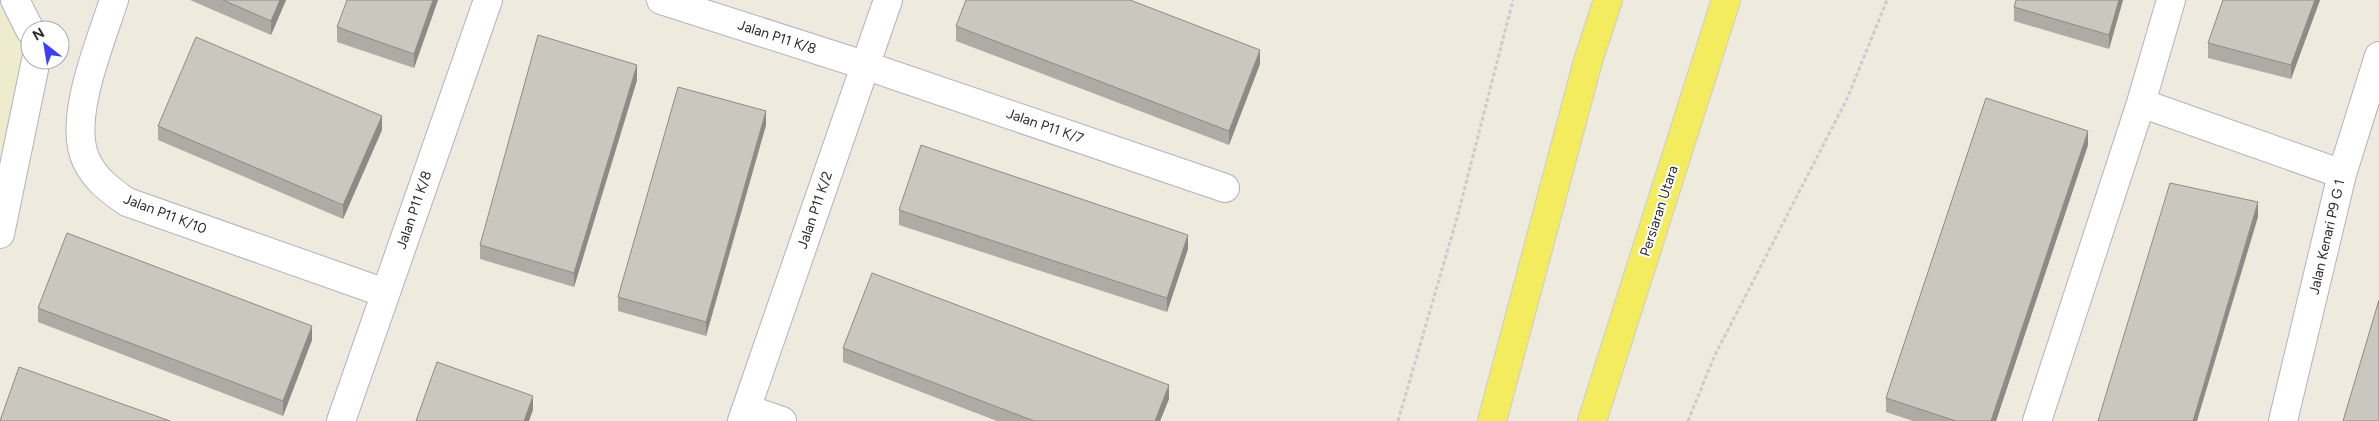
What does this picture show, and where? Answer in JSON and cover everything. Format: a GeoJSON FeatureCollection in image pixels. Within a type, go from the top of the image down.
{"type":"FeatureCollection","features":[{"type":"Feature","properties":{"kind":"main road"},"geometry":{"type":"LineString","coordinates":[[1588,61],[1598,0]]}},
{"type":"Feature","properties":{"kind":"main road"},"geometry":{"type":"LineString","coordinates":[[1492,421],[1588,61],[1608,0]]}},
{"type":"Feature","properties":{"kind":"main road","name":"Persiaran Utara"},"geometry":{"type":"LineString","coordinates":[[1592,421],[1726,0]]}},
{"type":"Feature","properties":{"kind":"street"},"geometry":{"type":"LineString","coordinates":[[15,0],[25,20]]}},
{"type":"Feature","properties":{"kind":"street","name":"Jalan P11 K/10"},"geometry":{"type":"LineString","coordinates":[[114,0],[84,94],[80,129],[86,161],[104,186],[127,202],[385,293]]}},
{"type":"Feature","properties":{"kind":"street","name":"Jalan P11 K/8"},"geometry":{"type":"LineString","coordinates":[[341,421],[488,0]]}},
{"type":"Feature","properties":{"kind":"street","name":"Jalan P11 K/8"},"geometry":{"type":"LineString","coordinates":[[661,0],[864,65]]}},
{"type":"Feature","properties":{"kind":"street","name":"Jalan P11 K/2"},"geometry":{"type":"LineString","coordinates":[[744,415],[888,0]]}},
{"type":"Feature","properties":{"kind":"street"},"geometry":{"type":"LineString","coordinates":[[2037,421],[2141,103],[2172,0]]}},
{"type":"Feature","properties":{"kind":"street","name":"Jalan Kenari P9 G 1"},"geometry":{"type":"LineString","coordinates":[[2283,421],[2342,174],[2379,56]]}},
{"type":"Feature","properties":{"kind":"street","name":"Jalan P11 K/7"},"geometry":{"type":"LineString","coordinates":[[864,65],[1225,188]]}},
{"type":"Feature","properties":{"kind":"street"},"geometry":{"type":"LineString","coordinates":[[0,234],[34,70]]}},
{"type":"Feature","properties":{"kind":"street"},"geometry":{"type":"LineString","coordinates":[[2141,103],[2342,174]]}},
{"type":"Feature","properties":{"kind":"street"},"geometry":{"type":"LineString","coordinates":[[744,415],[782,421]]}},
{"type":"Feature","properties":{"kind":"path"},"geometry":{"type":"LineString","coordinates":[[1398,421],[1457,218],[1513,0]]}},
{"type":"Feature","properties":{"kind":"path"},"geometry":{"type":"LineString","coordinates":[[1688,421],[1714,357],[1847,100],[1887,0]]}},
{"type":"Feature","properties":{"kind":"shaded area"},"geometry":{"type":"Polygon","coordinates":[[[0,0],[36,0],[31,20],[20,20],[20,70],[0,159],[0,0]]]}},
{"type":"Feature","properties":{"kind":"building"},"geometry":{"type":"Polygon","coordinates":[[[223,0],[280,0],[271,21],[223,0]]]}},
{"type":"Feature","properties":{"kind":"building"},"geometry":{"type":"Polygon","coordinates":[[[347,0],[433,0],[414,54],[337,27],[347,0]]]}},
{"type":"Feature","properties":{"kind":"building"},"geometry":{"type":"Polygon","coordinates":[[[966,0],[1130,0],[1260,50],[1229,131],[956,26],[966,0]]]}},
{"type":"Feature","properties":{"kind":"building"},"geometry":{"type":"Polygon","coordinates":[[[2016,0],[2119,0],[2109,35],[2014,7],[2016,0]]]}},
{"type":"Feature","properties":{"kind":"building"},"geometry":{"type":"Polygon","coordinates":[[[2223,0],[2315,0],[2291,65],[2208,43],[2223,0]]]}},
{"type":"Feature","properties":{"kind":"building"},"geometry":{"type":"Polygon","coordinates":[[[538,35],[637,65],[574,273],[480,245],[538,35]]]}},
{"type":"Feature","properties":{"kind":"building"},"geometry":{"type":"Polygon","coordinates":[[[196,37],[382,116],[343,205],[158,126],[196,37]]]}},
{"type":"Feature","properties":{"kind":"building"},"geometry":{"type":"Polygon","coordinates":[[[678,87],[766,111],[706,322],[618,297],[678,87]]]}},
{"type":"Feature","properties":{"kind":"building"},"geometry":{"type":"Polygon","coordinates":[[[1986,98],[2088,131],[1991,421],[1956,421],[1886,398],[1986,98]]]}},
{"type":"Feature","properties":{"kind":"building"},"geometry":{"type":"Polygon","coordinates":[[[921,145],[1188,235],[1167,298],[899,210],[921,145]]]}},
{"type":"Feature","properties":{"kind":"building"},"geometry":{"type":"Polygon","coordinates":[[[2170,183],[2258,202],[2193,421],[2098,421],[2170,183]]]}},
{"type":"Feature","properties":{"kind":"building"},"geometry":{"type":"Polygon","coordinates":[[[67,233],[312,326],[283,401],[38,308],[67,233]]]}},
{"type":"Feature","properties":{"kind":"building"},"geometry":{"type":"Polygon","coordinates":[[[872,273],[1169,385],[1155,421],[1034,421],[843,348],[872,273]]]}},
{"type":"Feature","properties":{"kind":"building"},"geometry":{"type":"Polygon","coordinates":[[[2379,300],[2379,421],[2343,421],[2379,300]]]}},
{"type":"Feature","properties":{"kind":"building"},"geometry":{"type":"Polygon","coordinates":[[[437,362],[533,396],[524,421],[416,421],[437,362]]]}},
{"type":"Feature","properties":{"kind":"building"},"geometry":{"type":"Polygon","coordinates":[[[19,367],[170,421],[0,421],[19,367]]]}}]}
